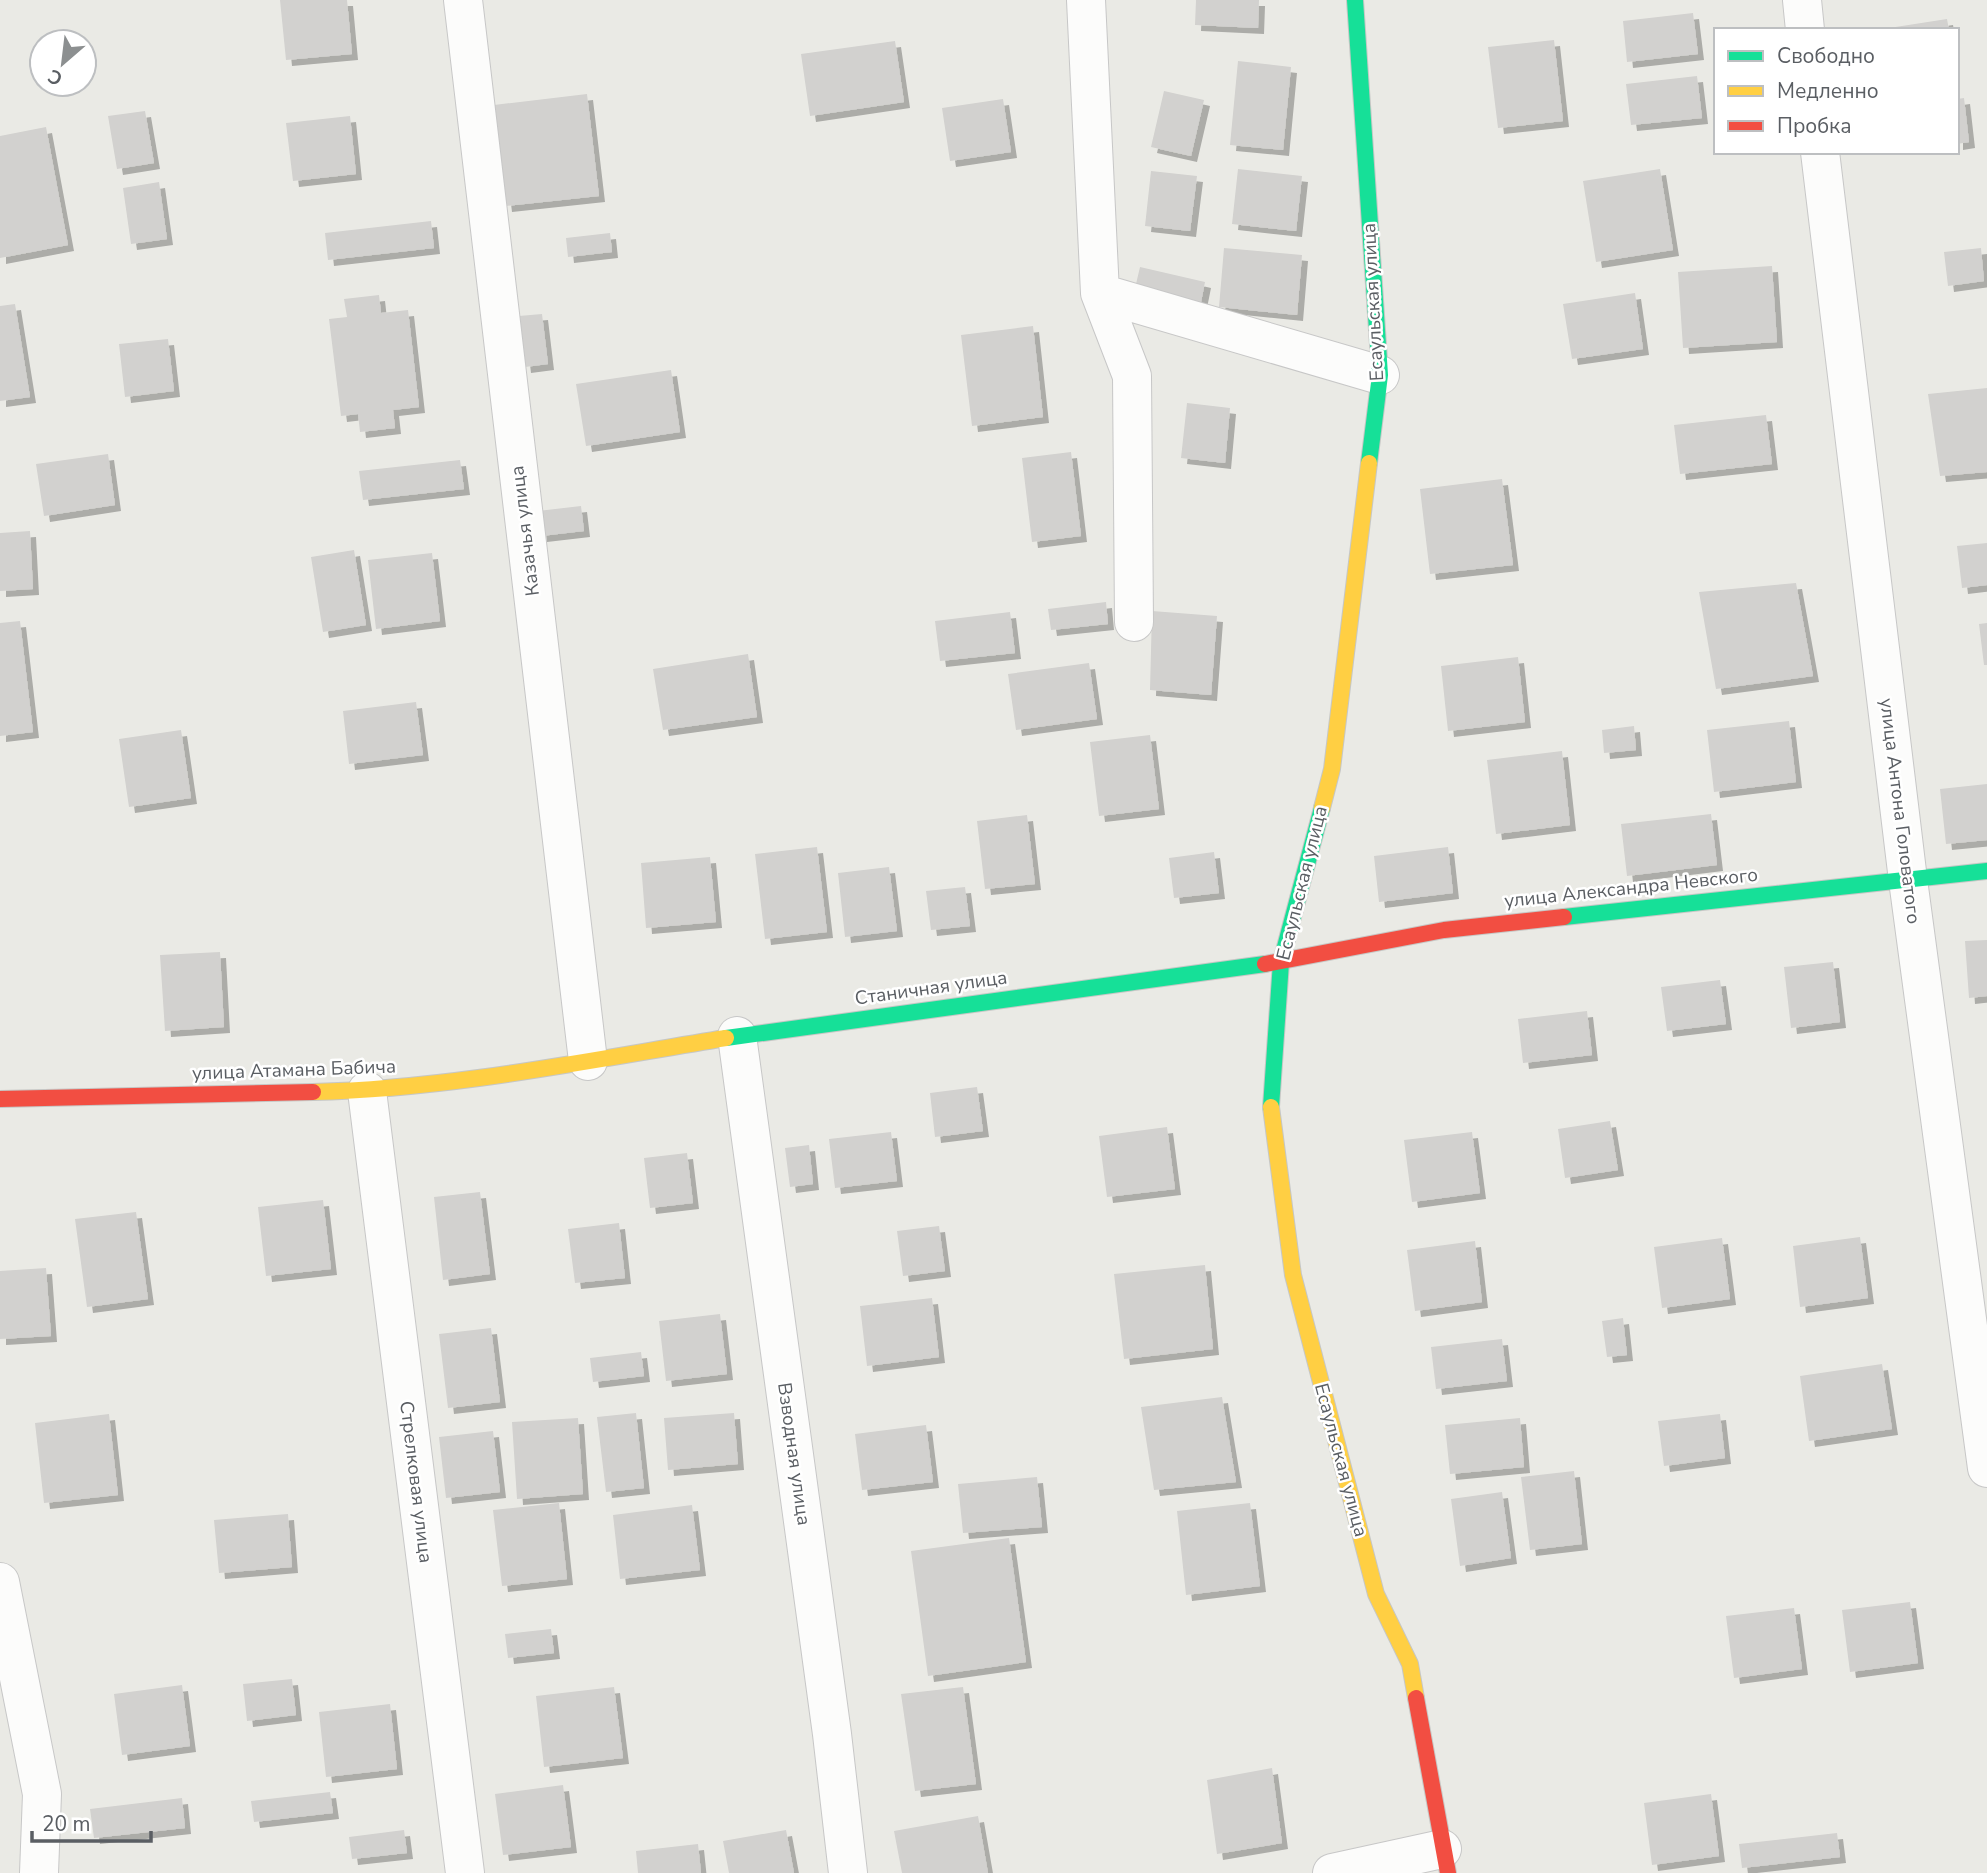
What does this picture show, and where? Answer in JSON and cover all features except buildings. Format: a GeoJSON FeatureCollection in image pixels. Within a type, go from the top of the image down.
{"type":"FeatureCollection","features":[{"type":"Feature","properties":{"kind":"street","name":"Казачья улица"},"geometry":{"type":"LineString","coordinates":[[463,0],[587,1062]]}},
{"type":"Feature","properties":{"kind":"street"},"geometry":{"type":"LineString","coordinates":[[1086,0],[1100,293],[1132,376],[1134,622]]}},
{"type":"Feature","properties":{"kind":"street","name":"Есаульская улица"},"geometry":{"type":"LineString","coordinates":[[1355,0],[1380,375],[1332,769],[1281,961],[1269,1097],[1293,1275],[1376,1594],[1410,1664],[1445,1861]]}},
{"type":"Feature","properties":{"kind":"street"},"geometry":{"type":"LineString","coordinates":[[1802,0],[1805,28]]}},
{"type":"Feature","properties":{"kind":"street","name":"улица Антона Головатого"},"geometry":{"type":"LineString","coordinates":[[1820,154],[1908,880],[1987,1468]]}},
{"type":"Feature","properties":{"kind":"street"},"geometry":{"type":"LineString","coordinates":[[1100,293],[1380,375]]}},
{"type":"Feature","properties":{"kind":"street","name":"улица Александра Невского"},"geometry":{"type":"LineString","coordinates":[[1281,961],[1444,930],[1987,871]]}},
{"type":"Feature","properties":{"kind":"street","name":"Станичная улица"},"geometry":{"type":"LineString","coordinates":[[587,1062],[737,1036],[1281,961]]}},
{"type":"Feature","properties":{"kind":"street","name":"Взводная улица"},"geometry":{"type":"LineString","coordinates":[[737,1036],[832,1734],[848,1873]]}},
{"type":"Feature","properties":{"kind":"street","name":"улица Атамана Бабича"},"geometry":{"type":"LineString","coordinates":[[0,1099],[367,1091],[587,1062]]}},
{"type":"Feature","properties":{"kind":"street","name":"Стрелковая улица"},"geometry":{"type":"LineString","coordinates":[[367,1091],[465,1873]]}},
{"type":"Feature","properties":{"kind":"street"},"geometry":{"type":"LineString","coordinates":[[0,1582],[42,1794],[39,1873]]}},
{"type":"Feature","properties":{"kind":"street"},"geometry":{"type":"LineString","coordinates":[[1332,1873],[1445,1861]]}},
{"type":"Feature","properties":{"kind":"traffic: fast"},"geometry":{"type":"LineString","coordinates":[[1355,0],[1380,375],[1369,463]]}},
{"type":"Feature","properties":{"kind":"traffic: fast"},"geometry":{"type":"LineString","coordinates":[[1271,1107],[1281,962],[1322,808]]}},
{"type":"Feature","properties":{"kind":"traffic: fast"},"geometry":{"type":"LineString","coordinates":[[1564,917],[1987,871]]}},
{"type":"Feature","properties":{"kind":"traffic: fast"},"geometry":{"type":"LineString","coordinates":[[726,1038],[1265,964]]}},
{"type":"Feature","properties":{"kind":"traffic: slow"},"geometry":{"type":"LineString","coordinates":[[1322,808],[1332,769],[1369,463]]}},
{"type":"Feature","properties":{"kind":"traffic: slow"},"geometry":{"type":"LineString","coordinates":[[313,1092],[365,1090],[468,1079],[726,1038]]}},
{"type":"Feature","properties":{"kind":"traffic: slow"},"geometry":{"type":"LineString","coordinates":[[1271,1107],[1293,1275],[1376,1594],[1410,1664],[1416,1698]]}},
{"type":"Feature","properties":{"kind":"traffic: jam"},"geometry":{"type":"LineString","coordinates":[[1265,964],[1444,930],[1564,917]]}},
{"type":"Feature","properties":{"kind":"traffic: jam"},"geometry":{"type":"LineString","coordinates":[[0,1099],[313,1092]]}},
{"type":"Feature","properties":{"kind":"traffic: jam"},"geometry":{"type":"LineString","coordinates":[[1416,1698],[1448,1873]]}}]}
